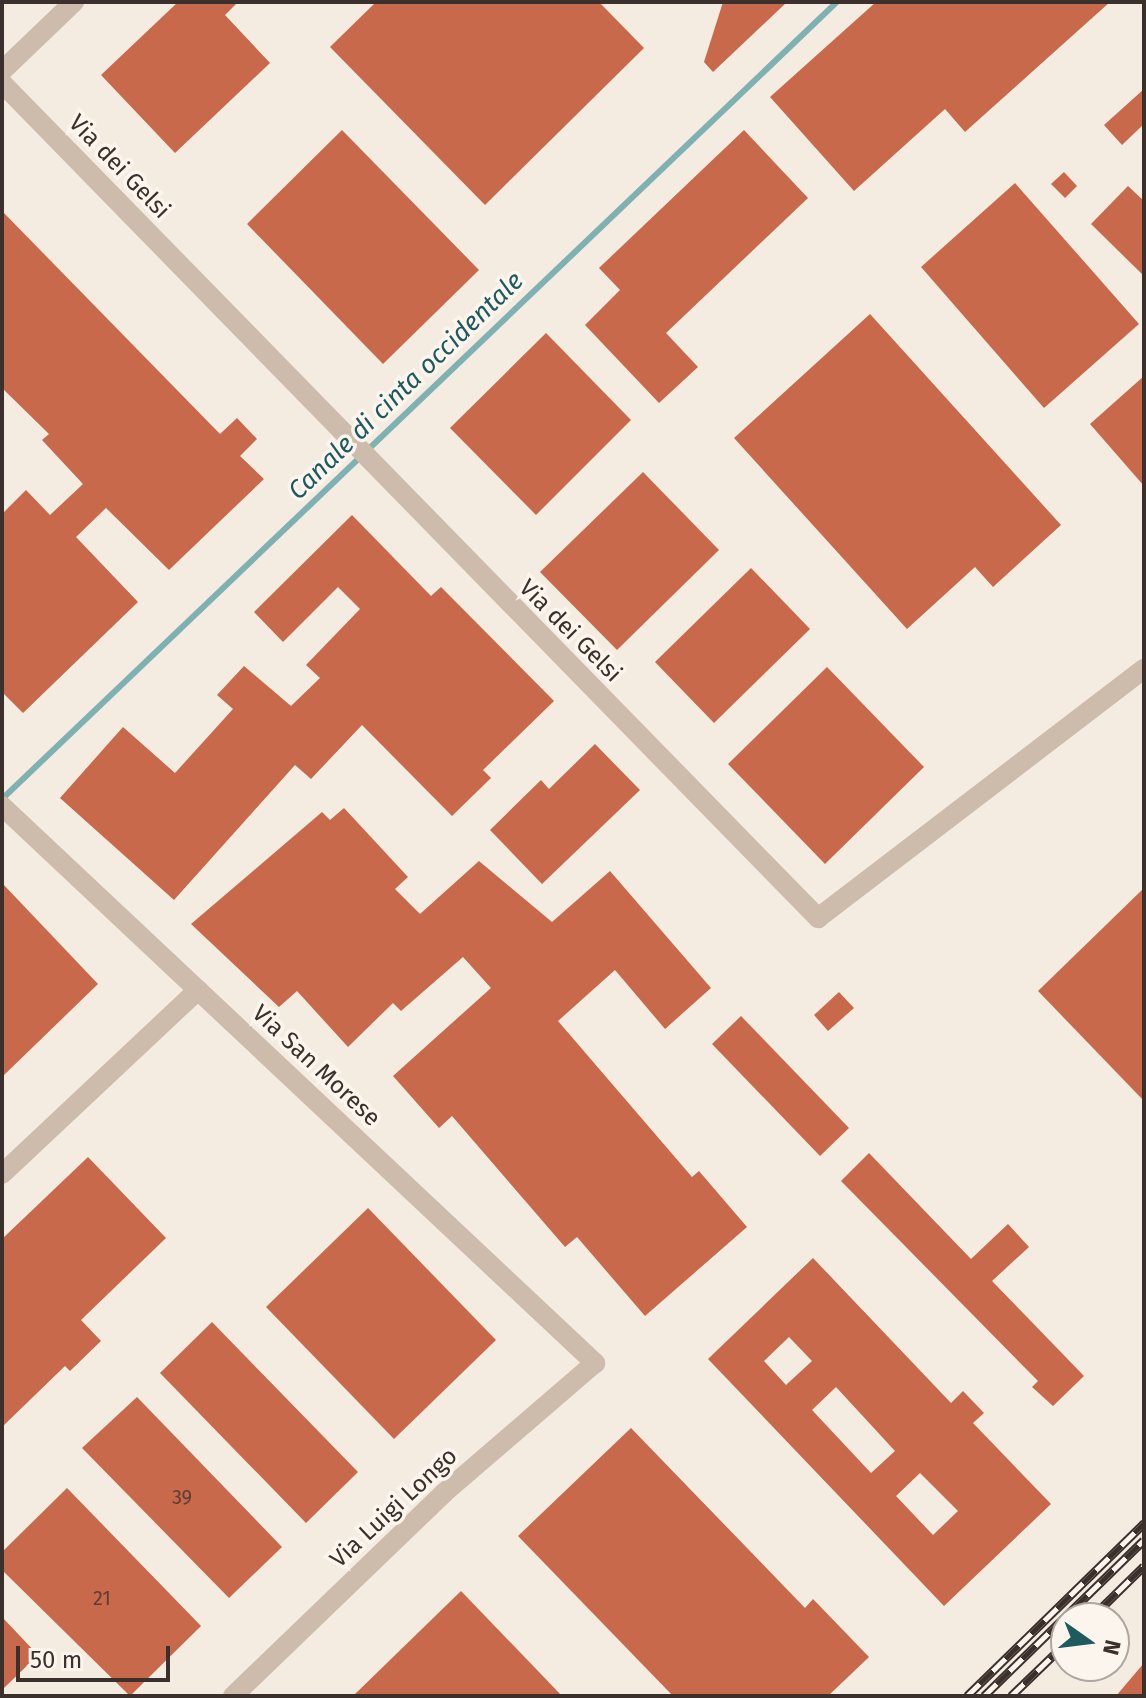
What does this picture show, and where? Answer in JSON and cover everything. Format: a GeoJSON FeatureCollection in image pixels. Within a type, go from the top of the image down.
{"type":"FeatureCollection","features":[{"type":"Feature","properties":{"kind":"street"},"geometry":{"type":"LineString","coordinates":[[2,71],[74,2]]}},
{"type":"Feature","properties":{"kind":"street","name":"Via dei Gelsi"},"geometry":{"type":"LineString","coordinates":[[2,83],[334,430],[818,918],[1144,669]]}},
{"type":"Feature","properties":{"kind":"street","name":"Via San Morese"},"geometry":{"type":"LineString","coordinates":[[5,809],[595,1363]]}},
{"type":"Feature","properties":{"kind":"street"},"geometry":{"type":"LineString","coordinates":[[2,1174],[198,990]]}},
{"type":"Feature","properties":{"kind":"street","name":"Via Luigi Longo"},"geometry":{"type":"LineString","coordinates":[[233,1696],[444,1493],[595,1363]]}},
{"type":"Feature","properties":{"kind":"building"},"geometry":{"type":"Polygon","coordinates":[[[178,2],[238,2],[225,15],[270,63],[175,153],[101,75],[178,2]]]}},
{"type":"Feature","properties":{"kind":"building"},"geometry":{"type":"Polygon","coordinates":[[[376,2],[599,2],[644,48],[485,205],[330,47],[376,2]]]}},
{"type":"Feature","properties":{"kind":"building"},"geometry":{"type":"Polygon","coordinates":[[[723,2],[787,2],[713,72],[704,62],[723,2]]]}},
{"type":"Feature","properties":{"kind":"building"},"geometry":{"type":"Polygon","coordinates":[[[876,2],[1110,2],[965,132],[945,109],[854,191],[770,97],[876,2]]]}},
{"type":"Feature","properties":{"kind":"building"},"geometry":{"type":"Polygon","coordinates":[[[1144,89],[1144,124],[1122,145],[1104,125],[1144,89]]]}},
{"type":"Feature","properties":{"kind":"building"},"geometry":{"type":"Polygon","coordinates":[[[342,130],[479,270],[383,364],[247,224],[342,130]]]}},
{"type":"Feature","properties":{"kind":"building"},"geometry":{"type":"Polygon","coordinates":[[[744,130],[808,198],[666,333],[698,367],[659,403],[585,325],[620,290],[599,268],[744,130]]]}},
{"type":"Feature","properties":{"kind":"building"},"geometry":{"type":"Polygon","coordinates":[[[1064,172],[1077,186],[1065,198],[1051,184],[1064,172]]]}},
{"type":"Feature","properties":{"kind":"building"},"geometry":{"type":"Polygon","coordinates":[[[1015,183],[1139,324],[1044,408],[921,267],[1015,183]]]}},
{"type":"Feature","properties":{"kind":"building"},"geometry":{"type":"Polygon","coordinates":[[[1128,186],[1144,201],[1144,276],[1091,224],[1128,186]]]}},
{"type":"Feature","properties":{"kind":"building"},"geometry":{"type":"Polygon","coordinates":[[[2,211],[220,434],[237,418],[257,439],[240,456],[264,479],[169,570],[106,508],[76,537],[138,602],[23,713],[2,692],[2,514],[26,490],[50,515],[83,484],[42,440],[49,434],[2,388],[2,211]]]}},
{"type":"Feature","properties":{"kind":"building"},"geometry":{"type":"Polygon","coordinates":[[[870,314],[1061,525],[993,587],[975,567],[907,629],[734,438],[870,314]]]}},
{"type":"Feature","properties":{"kind":"building"},"geometry":{"type":"Polygon","coordinates":[[[546,333],[631,420],[536,515],[450,428],[546,333]]]}},
{"type":"Feature","properties":{"kind":"building"},"geometry":{"type":"Polygon","coordinates":[[[1144,376],[1144,486],[1090,424],[1144,376]]]}},
{"type":"Feature","properties":{"kind":"building"},"geometry":{"type":"Polygon","coordinates":[[[643,472],[719,550],[617,650],[540,572],[643,472]]]}},
{"type":"Feature","properties":{"kind":"building"},"geometry":{"type":"Polygon","coordinates":[[[352,515],[431,596],[441,587],[554,701],[483,770],[491,778],[452,816],[362,725],[311,779],[295,765],[174,900],[60,798],[123,727],[175,773],[233,709],[217,695],[244,666],[291,706],[320,678],[306,665],[360,609],[338,587],[283,642],[254,612],[352,515]]]}},
{"type":"Feature","properties":{"kind":"building"},"geometry":{"type":"Polygon","coordinates":[[[751,568],[810,629],[714,723],[655,662],[751,568]]]}},
{"type":"Feature","properties":{"kind":"building"},"geometry":{"type":"Polygon","coordinates":[[[827,667],[924,767],[825,864],[728,764],[827,667]]]}},
{"type":"Feature","properties":{"kind":"building"},"geometry":{"type":"Polygon","coordinates":[[[595,744],[640,790],[542,884],[490,830],[541,780],[549,789],[595,744]]]}},
{"type":"Feature","properties":{"kind":"building"},"geometry":{"type":"Polygon","coordinates":[[[344,808],[408,877],[395,889],[420,914],[479,861],[552,922],[610,871],[711,988],[665,1029],[615,970],[558,1021],[692,1177],[699,1171],[747,1227],[645,1316],[577,1237],[565,1247],[452,1116],[439,1128],[393,1076],[491,988],[463,957],[401,1011],[393,1003],[348,1047],[297,991],[279,1007],[191,924],[322,812],[330,820],[344,808]]]}},
{"type":"Feature","properties":{"kind":"building"},"geometry":{"type":"Polygon","coordinates":[[[2,883],[98,984],[2,1077],[2,883]]]}},
{"type":"Feature","properties":{"kind":"building"},"geometry":{"type":"Polygon","coordinates":[[[1144,888],[1144,1101],[1038,991],[1144,888]]]}},
{"type":"Feature","properties":{"kind":"building"},"geometry":{"type":"Polygon","coordinates":[[[839,992],[854,1008],[828,1031],[814,1015],[839,992]]]}},
{"type":"Feature","properties":{"kind":"building"},"geometry":{"type":"Polygon","coordinates":[[[741,1016],[849,1128],[820,1156],[712,1044],[741,1016]]]}},
{"type":"Feature","properties":{"kind":"building"},"geometry":{"type":"Polygon","coordinates":[[[869,1153],[971,1259],[1008,1224],[1029,1247],[992,1281],[1084,1376],[1053,1406],[1032,1387],[1038,1381],[841,1181],[869,1153]]]}},
{"type":"Feature","properties":{"kind":"building"},"geometry":{"type":"Polygon","coordinates":[[[88,1157],[166,1238],[81,1320],[101,1341],[70,1371],[65,1366],[2,1427],[2,1239],[88,1157]]]}},
{"type":"Feature","properties":{"kind":"building"},"geometry":{"type":"Polygon","coordinates":[[[368,1208],[496,1340],[394,1439],[266,1307],[368,1208]]]}},
{"type":"Feature","properties":{"kind":"building"},"geometry":{"type":"Polygon","coordinates":[[[813,1258],[951,1403],[963,1391],[984,1413],[973,1423],[1051,1504],[944,1606],[708,1359],[813,1258]],[[789,1337],[764,1361],[786,1385],[812,1361],[789,1337]],[[836,1387],[812,1410],[871,1473],[895,1451],[836,1387]],[[920,1473],[896,1496],[933,1535],[958,1511],[920,1473]]]}},
{"type":"Feature","properties":{"kind":"building"},"geometry":{"type":"Polygon","coordinates":[[[212,1322],[358,1472],[306,1523],[160,1373],[212,1322]]]}},
{"type":"Feature","properties":{"kind":"building"},"geometry":{"type":"Polygon","coordinates":[[[137,1397],[282,1547],[229,1598],[82,1448],[137,1397]]]}},
{"type":"Feature","properties":{"kind":"building"},"geometry":{"type":"Polygon","coordinates":[[[631,1428],[805,1608],[813,1599],[869,1657],[828,1696],[673,1696],[518,1536],[631,1428]]]}},
{"type":"Feature","properties":{"kind":"building"},"geometry":{"type":"Polygon","coordinates":[[[67,1488],[201,1626],[130,1696],[2,1570],[2,1552],[67,1488]]]}},
{"type":"Feature","properties":{"kind":"building"},"geometry":{"type":"Polygon","coordinates":[[[461,1591],[562,1696],[353,1696],[461,1591]]]}},
{"type":"Feature","properties":{"kind":"building"},"geometry":{"type":"Polygon","coordinates":[[[2,1617],[38,1655],[2,1690],[2,1617]]]}},
{"type":"Feature","properties":{"kind":"building"},"geometry":{"type":"Polygon","coordinates":[[[1144,1663],[1144,1696],[1116,1696],[1130,1682],[1144,1663]]]}},
{"type":"Feature","properties":{"kind":"waterway","name":"Canale di cinta occidentale"},"geometry":{"type":"LineString","coordinates":[[2,799],[837,2]]}},
{"type":"Feature","properties":{"kind":"railway"},"geometry":{"type":"LineString","coordinates":[[967,1696],[1144,1523]]}},
{"type":"Feature","properties":{"kind":"railway"},"geometry":{"type":"LineString","coordinates":[[984,1696],[1144,1540]]}},
{"type":"Feature","properties":{"kind":"railway"},"geometry":{"type":"LineString","coordinates":[[1107,1602],[1144,1566]]}},
{"type":"Feature","properties":{"kind":"railway"},"geometry":{"type":"LineString","coordinates":[[1011,1696],[1050,1658]]}}]}
